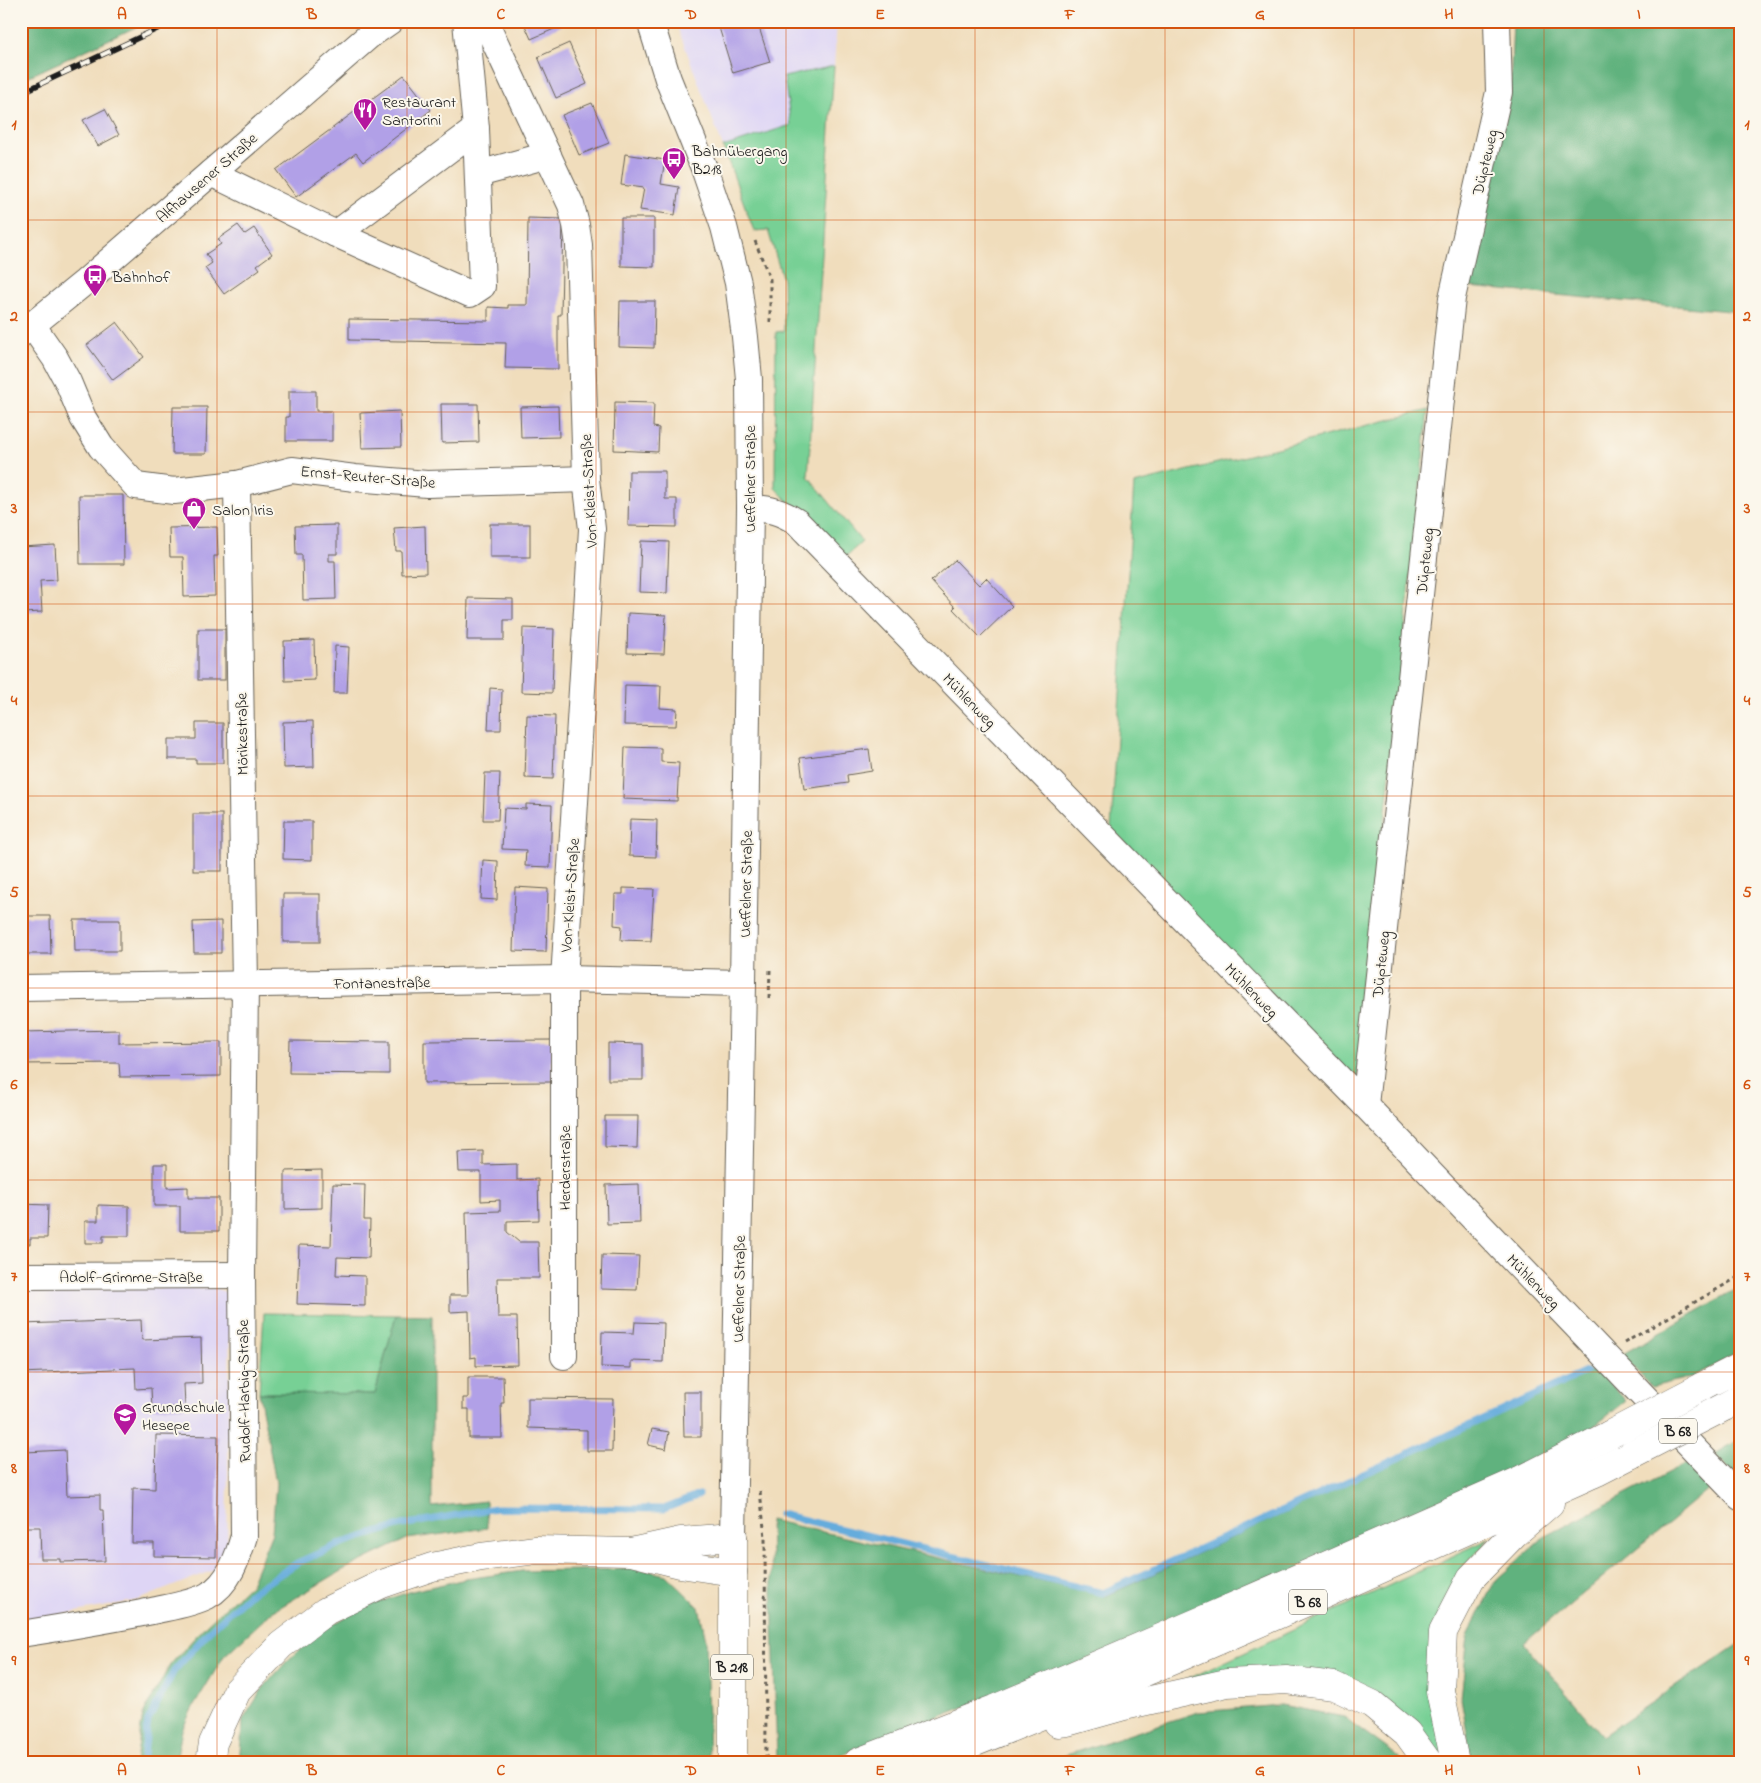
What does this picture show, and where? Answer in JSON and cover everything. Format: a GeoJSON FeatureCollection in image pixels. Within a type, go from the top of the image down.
{"type":"FeatureCollection","features":[{"type":"Feature","properties":{"kind":"main road","name":"B 68"},"geometry":{"type":"LineString","coordinates":[[858,1762],[1003,1705],[1522,1480],[1740,1367]]}},
{"type":"Feature","properties":{"kind":"main road","name":"B 68"},"geometry":{"type":"LineString","coordinates":[[925,1762],[1016,1726],[1298,1606],[1597,1472],[1732,1403]]}},
{"type":"Feature","properties":{"kind":"main road","name":"B 68"},"geometry":{"type":"LineString","coordinates":[[1455,1762],[1440,1691],[1443,1632],[1471,1578],[1534,1516],[1597,1472]]}},
{"type":"Feature","properties":{"kind":"main road"},"geometry":{"type":"LineString","coordinates":[[631,1552],[681,1541],[733,1537]]}},
{"type":"Feature","properties":{"kind":"main road","name":"Ueffelner Straße"},"geometry":{"type":"LineString","coordinates":[[733,1537],[733,1762]]}},
{"type":"Feature","properties":{"kind":"main road"},"geometry":{"type":"LineString","coordinates":[[210,1762],[213,1743],[237,1691],[281,1645],[326,1611],[382,1584],[432,1567],[481,1557],[536,1550],[631,1552],[680,1564],[732,1572]]}},
{"type":"Feature","properties":{"kind":"main road","name":"B 68"},"geometry":{"type":"LineString","coordinates":[[1016,1726],[1067,1722],[1124,1706],[1227,1684],[1286,1680],[1334,1686],[1372,1704],[1407,1733],[1428,1762]]}},
{"type":"Feature","properties":{"kind":"main road"},"geometry":{"type":"LineString","coordinates":[[225,1762],[228,1713]]}},
{"type":"Feature","properties":{"kind":"street","name":"Alfhausener Straße"},"geometry":{"type":"LineString","coordinates":[[26,330],[85,282],[370,35],[390,21]]}},
{"type":"Feature","properties":{"kind":"street"},"geometry":{"type":"LineString","coordinates":[[211,173],[336,234],[470,294],[482,286],[476,129],[466,21]]}},
{"type":"Feature","properties":{"kind":"street","name":"Von-Kleist-Straße"},"geometry":{"type":"LineString","coordinates":[[485,21],[571,205],[579,245],[586,479],[592,529],[564,979]]}},
{"type":"Feature","properties":{"kind":"street","name":"Ueffelner Straße"},"geometry":{"type":"LineString","coordinates":[[650,21],[668,79],[707,176],[724,227],[738,283],[748,379],[750,508],[733,1537]]}},
{"type":"Feature","properties":{"kind":"street","name":"Düpteweg"},"geometry":{"type":"LineString","coordinates":[[1365,1105],[1452,298],[1500,92],[1497,21]]}},
{"type":"Feature","properties":{"kind":"street"},"geometry":{"type":"LineString","coordinates":[[336,234],[476,129]]}},
{"type":"Feature","properties":{"kind":"street"},"geometry":{"type":"LineString","coordinates":[[478,174],[548,155]]}},
{"type":"Feature","properties":{"kind":"street","name":"Ernst-Reuter-Straße"},"geometry":{"type":"LineString","coordinates":[[26,330],[55,358],[68,382],[82,418],[101,447],[136,486],[174,491],[237,484],[292,470],[427,484],[586,479]]}},
{"type":"Feature","properties":{"kind":"street","name":"Mörikestraße"},"geometry":{"type":"LineString","coordinates":[[237,484],[245,984]]}},
{"type":"Feature","properties":{"kind":"street","name":"Mühlenweg"},"geometry":{"type":"LineString","coordinates":[[750,508],[770,509],[784,514],[797,522],[1365,1105],[1740,1497]]}},
{"type":"Feature","properties":{"kind":"street","name":"Fontanestraße"},"geometry":{"type":"LineString","coordinates":[[21,988],[564,979],[743,982]]}},
{"type":"Feature","properties":{"kind":"street","name":"Herderstraße"},"geometry":{"type":"LineString","coordinates":[[564,979],[564,1356]]}},
{"type":"Feature","properties":{"kind":"street","name":"Rudolf-Harbig-Straße"},"geometry":{"type":"LineString","coordinates":[[21,1634],[103,1621],[182,1604],[208,1595],[224,1580],[238,1558],[244,1536],[242,1275],[245,984]]}},
{"type":"Feature","properties":{"kind":"street","name":"Adolf-Grimme-Straße"},"geometry":{"type":"LineString","coordinates":[[21,1276],[242,1275]]}},
{"type":"Feature","properties":{"kind":"path"},"geometry":{"type":"LineString","coordinates":[[1604,1354],[1740,1276]]}},
{"type":"Feature","properties":{"kind":"path"},"geometry":{"type":"LineString","coordinates":[[760,1483],[765,1537],[766,1762]]}},
{"type":"Feature","properties":{"kind":"shaded area"},"geometry":{"type":"Polygon","coordinates":[[[675,21],[837,21],[834,66],[784,77],[791,125],[723,147],[675,21]]]}},
{"type":"Feature","properties":{"kind":"shaded area","name":"Grundschule Hesepe"},"geometry":{"type":"Polygon","coordinates":[[[21,1288],[215,1288],[230,1294],[227,1559],[221,1567],[138,1600],[21,1621],[21,1288]]]}},
{"type":"Feature","properties":{"kind":"green space"},"geometry":{"type":"Polygon","coordinates":[[[21,21],[149,21],[21,80],[21,21]]]}},
{"type":"Feature","properties":{"kind":"green space"},"geometry":{"type":"Polygon","coordinates":[[[1513,21],[1740,21],[1740,312],[1469,287],[1510,94],[1513,21]]]}},
{"type":"Feature","properties":{"kind":"green space"},"geometry":{"type":"Polygon","coordinates":[[[834,66],[808,476],[862,542],[844,558],[775,488],[776,332],[784,331],[783,280],[768,230],[754,231],[723,147],[791,125],[784,77],[834,66]]]}},
{"type":"Feature","properties":{"kind":"green space"},"geometry":{"type":"Polygon","coordinates":[[[1428,410],[1357,1086],[1111,828],[1134,484],[1428,410]]]}},
{"type":"Feature","properties":{"kind":"green space"},"geometry":{"type":"Polygon","coordinates":[[[1740,1287],[1740,1352],[1692,1377],[1652,1387],[1621,1355],[1740,1287]]]}},
{"type":"Feature","properties":{"kind":"green space"},"geometry":{"type":"Polygon","coordinates":[[[264,1313],[396,1315],[375,1394],[259,1393],[264,1313]]]}},
{"type":"Feature","properties":{"kind":"green space"},"geometry":{"type":"Polygon","coordinates":[[[396,1315],[432,1316],[432,1507],[486,1501],[487,1528],[407,1539],[341,1571],[272,1612],[224,1656],[192,1709],[182,1730],[176,1762],[136,1762],[143,1714],[170,1665],[207,1624],[251,1584],[272,1533],[276,1483],[259,1393],[375,1394],[396,1315]]]}},
{"type":"Feature","properties":{"kind":"green space"},"geometry":{"type":"Polygon","coordinates":[[[1597,1368],[1626,1401],[1582,1436],[1293,1572],[1076,1664],[822,1762],[777,1762],[770,1520],[1106,1596],[1597,1368]]]}},
{"type":"Feature","properties":{"kind":"green space"},"geometry":{"type":"Polygon","coordinates":[[[1740,1439],[1740,1482],[1715,1454],[1740,1439]]]}},
{"type":"Feature","properties":{"kind":"green space"},"geometry":{"type":"Polygon","coordinates":[[[1693,1460],[1716,1483],[1524,1643],[1602,1736],[1740,1643],[1740,1762],[1472,1762],[1461,1698],[1468,1636],[1497,1579],[1544,1537],[1693,1460]]]}},
{"type":"Feature","properties":{"kind":"green space"},"geometry":{"type":"Polygon","coordinates":[[[1489,1539],[1461,1570],[1446,1762],[1379,1695],[1188,1679],[1489,1539]]]}},
{"type":"Feature","properties":{"kind":"green space"},"geometry":{"type":"Polygon","coordinates":[[[640,1569],[666,1575],[699,1607],[706,1640],[709,1762],[239,1762],[243,1720],[263,1688],[287,1661],[319,1632],[364,1607],[412,1591],[466,1579],[522,1571],[640,1569]]]}},
{"type":"Feature","properties":{"kind":"green space"},"geometry":{"type":"Polygon","coordinates":[[[1281,1705],[1344,1717],[1396,1755],[1401,1762],[1045,1762],[1198,1712],[1281,1705]]]}},
{"type":"Feature","properties":{"kind":"building"},"geometry":{"type":"Polygon","coordinates":[[[523,21],[559,21],[561,26],[531,39],[523,21]]]}},
{"type":"Feature","properties":{"kind":"building"},"geometry":{"type":"Polygon","coordinates":[[[717,21],[757,21],[770,62],[733,73],[717,21]]]}},
{"type":"Feature","properties":{"kind":"building"},"geometry":{"type":"Polygon","coordinates":[[[569,43],[587,84],[556,98],[538,57],[569,43]]]}},
{"type":"Feature","properties":{"kind":"building","name":"Restaurant Santorini"},"geometry":{"type":"Polygon","coordinates":[[[404,75],[431,110],[363,162],[356,153],[296,197],[276,170],[404,75]]]}},
{"type":"Feature","properties":{"kind":"building"},"geometry":{"type":"Polygon","coordinates":[[[592,103],[609,143],[579,155],[562,115],[592,103]]]}},
{"type":"Feature","properties":{"kind":"building"},"geometry":{"type":"Polygon","coordinates":[[[105,109],[119,135],[98,146],[83,120],[105,109]]]}},
{"type":"Feature","properties":{"kind":"building"},"geometry":{"type":"Polygon","coordinates":[[[625,154],[665,160],[661,184],[679,187],[675,215],[640,210],[644,188],[621,185],[625,154]]]}},
{"type":"Feature","properties":{"kind":"building"},"geometry":{"type":"Polygon","coordinates":[[[528,218],[563,219],[561,315],[558,315],[558,369],[505,368],[506,343],[349,340],[349,319],[488,321],[488,307],[508,308],[508,305],[527,305],[528,218]]]}},
{"type":"Feature","properties":{"kind":"building"},"geometry":{"type":"Polygon","coordinates":[[[621,218],[654,218],[654,267],[621,266],[621,218]]]}},
{"type":"Feature","properties":{"kind":"building"},"geometry":{"type":"Polygon","coordinates":[[[238,225],[245,234],[254,228],[272,254],[257,265],[260,269],[224,294],[205,268],[212,263],[206,254],[221,244],[218,239],[238,225]]]}},
{"type":"Feature","properties":{"kind":"building"},"geometry":{"type":"Polygon","coordinates":[[[620,301],[655,301],[654,348],[619,347],[620,301]]]}},
{"type":"Feature","properties":{"kind":"building"},"geometry":{"type":"Polygon","coordinates":[[[117,322],[144,357],[113,380],[87,345],[117,322]]]}},
{"type":"Feature","properties":{"kind":"building"},"geometry":{"type":"Polygon","coordinates":[[[289,391],[316,391],[316,411],[332,411],[332,441],[286,441],[286,417],[289,417],[289,391]]]}},
{"type":"Feature","properties":{"kind":"building"},"geometry":{"type":"Polygon","coordinates":[[[615,402],[654,403],[653,427],[659,428],[658,452],[614,450],[615,402]]]}},
{"type":"Feature","properties":{"kind":"building"},"geometry":{"type":"Polygon","coordinates":[[[441,404],[478,404],[479,442],[442,443],[441,404]]]}},
{"type":"Feature","properties":{"kind":"building"},"geometry":{"type":"Polygon","coordinates":[[[558,406],[559,437],[521,438],[520,407],[558,406]]]}},
{"type":"Feature","properties":{"kind":"building"},"geometry":{"type":"Polygon","coordinates":[[[173,407],[207,407],[206,454],[172,454],[173,407]]]}},
{"type":"Feature","properties":{"kind":"building"},"geometry":{"type":"Polygon","coordinates":[[[400,411],[401,447],[362,448],[360,413],[400,411]]]}},
{"type":"Feature","properties":{"kind":"building"},"geometry":{"type":"Polygon","coordinates":[[[629,471],[665,471],[665,499],[677,499],[677,527],[628,526],[629,471]]]}},
{"type":"Feature","properties":{"kind":"building"},"geometry":{"type":"Polygon","coordinates":[[[79,495],[123,495],[124,564],[80,564],[79,495]]]}},
{"type":"Feature","properties":{"kind":"building"},"geometry":{"type":"Polygon","coordinates":[[[490,524],[530,524],[530,557],[490,557],[490,524]]]}},
{"type":"Feature","properties":{"kind":"building"},"geometry":{"type":"Polygon","coordinates":[[[337,525],[337,554],[329,554],[329,561],[335,561],[336,599],[303,600],[302,555],[296,555],[295,526],[337,525]]]}},
{"type":"Feature","properties":{"kind":"building"},"geometry":{"type":"Polygon","coordinates":[[[425,526],[426,573],[402,574],[401,551],[396,551],[394,528],[425,526]]]}},
{"type":"Feature","properties":{"kind":"building"},"geometry":{"type":"Polygon","coordinates":[[[217,527],[218,556],[214,556],[215,596],[184,597],[183,557],[170,557],[169,528],[217,527]]]}},
{"type":"Feature","properties":{"kind":"building"},"geometry":{"type":"Polygon","coordinates":[[[641,541],[669,542],[667,593],[639,592],[641,541]]]}},
{"type":"Feature","properties":{"kind":"building"},"geometry":{"type":"Polygon","coordinates":[[[55,545],[57,580],[40,581],[42,612],[21,613],[21,547],[55,545]]]}},
{"type":"Feature","properties":{"kind":"building"},"geometry":{"type":"Polygon","coordinates":[[[955,560],[979,585],[986,578],[1012,606],[980,637],[953,609],[955,607],[931,581],[955,560]]]}},
{"type":"Feature","properties":{"kind":"building"},"geometry":{"type":"Polygon","coordinates":[[[468,598],[513,599],[513,620],[504,620],[504,640],[467,640],[468,598]]]}},
{"type":"Feature","properties":{"kind":"building"},"geometry":{"type":"Polygon","coordinates":[[[628,613],[666,615],[664,654],[627,653],[628,613]]]}},
{"type":"Feature","properties":{"kind":"building"},"geometry":{"type":"Polygon","coordinates":[[[523,628],[554,629],[552,693],[521,692],[523,628]]]}},
{"type":"Feature","properties":{"kind":"building"},"geometry":{"type":"Polygon","coordinates":[[[198,629],[225,629],[225,680],[198,680],[198,629]]]}},
{"type":"Feature","properties":{"kind":"building"},"geometry":{"type":"Polygon","coordinates":[[[314,640],[315,680],[285,681],[284,641],[314,640]]]}},
{"type":"Feature","properties":{"kind":"building"},"geometry":{"type":"Polygon","coordinates":[[[335,646],[349,647],[347,693],[334,693],[335,646]]]}},
{"type":"Feature","properties":{"kind":"building"},"geometry":{"type":"Polygon","coordinates":[[[625,685],[661,686],[660,708],[677,709],[676,726],[624,725],[625,685]]]}},
{"type":"Feature","properties":{"kind":"building"},"geometry":{"type":"Polygon","coordinates":[[[490,688],[502,689],[501,730],[488,730],[490,688]]]}},
{"type":"Feature","properties":{"kind":"building"},"geometry":{"type":"Polygon","coordinates":[[[527,715],[555,716],[553,779],[525,778],[527,715]]]}},
{"type":"Feature","properties":{"kind":"building"},"geometry":{"type":"Polygon","coordinates":[[[313,721],[314,767],[284,768],[283,722],[313,721]]]}},
{"type":"Feature","properties":{"kind":"building"},"geometry":{"type":"Polygon","coordinates":[[[196,723],[223,723],[223,763],[196,763],[196,759],[168,759],[168,739],[196,739],[196,723]]]}},
{"type":"Feature","properties":{"kind":"building"},"geometry":{"type":"Polygon","coordinates":[[[625,747],[661,748],[661,762],[679,763],[677,801],[623,799],[625,747]]]}},
{"type":"Feature","properties":{"kind":"building"},"geometry":{"type":"Polygon","coordinates":[[[869,749],[872,771],[847,775],[848,783],[804,789],[800,758],[869,749]]]}},
{"type":"Feature","properties":{"kind":"building"},"geometry":{"type":"Polygon","coordinates":[[[485,773],[500,773],[498,820],[483,820],[485,773]]]}},
{"type":"Feature","properties":{"kind":"building"},"geometry":{"type":"Polygon","coordinates":[[[526,804],[552,805],[550,867],[525,866],[526,850],[502,849],[504,808],[526,809],[526,804]]]}},
{"type":"Feature","properties":{"kind":"building"},"geometry":{"type":"Polygon","coordinates":[[[193,814],[222,814],[222,871],[193,871],[193,814]]]}},
{"type":"Feature","properties":{"kind":"building"},"geometry":{"type":"Polygon","coordinates":[[[630,819],[657,820],[656,857],[629,856],[630,819]]]}},
{"type":"Feature","properties":{"kind":"building"},"geometry":{"type":"Polygon","coordinates":[[[284,821],[312,821],[312,860],[283,859],[284,821]]]}},
{"type":"Feature","properties":{"kind":"building"},"geometry":{"type":"Polygon","coordinates":[[[483,860],[498,861],[497,900],[481,899],[483,860]]]}},
{"type":"Feature","properties":{"kind":"building"},"geometry":{"type":"Polygon","coordinates":[[[515,887],[548,889],[546,952],[513,951],[515,887]]]}},
{"type":"Feature","properties":{"kind":"building"},"geometry":{"type":"Polygon","coordinates":[[[623,888],[654,889],[651,941],[621,940],[622,926],[614,925],[615,894],[623,894],[623,888]]]}},
{"type":"Feature","properties":{"kind":"building"},"geometry":{"type":"Polygon","coordinates":[[[283,894],[320,894],[320,942],[283,942],[283,894]]]}},
{"type":"Feature","properties":{"kind":"building"},"geometry":{"type":"Polygon","coordinates":[[[21,916],[50,916],[51,954],[21,954],[21,916]]]}},
{"type":"Feature","properties":{"kind":"building"},"geometry":{"type":"Polygon","coordinates":[[[74,920],[120,920],[120,951],[75,951],[74,920]]]}},
{"type":"Feature","properties":{"kind":"building"},"geometry":{"type":"Polygon","coordinates":[[[221,921],[221,953],[194,953],[193,922],[221,921]]]}},
{"type":"Feature","properties":{"kind":"building"},"geometry":{"type":"Polygon","coordinates":[[[119,1030],[119,1043],[221,1042],[221,1076],[120,1077],[119,1063],[21,1064],[21,1032],[119,1030]]]}},
{"type":"Feature","properties":{"kind":"building"},"geometry":{"type":"Polygon","coordinates":[[[552,1040],[552,1082],[424,1083],[424,1041],[552,1040]]]}},
{"type":"Feature","properties":{"kind":"building"},"geometry":{"type":"Polygon","coordinates":[[[290,1041],[389,1042],[389,1074],[289,1073],[290,1041]]]}},
{"type":"Feature","properties":{"kind":"building"},"geometry":{"type":"Polygon","coordinates":[[[608,1043],[643,1044],[643,1080],[608,1080],[608,1043]]]}},
{"type":"Feature","properties":{"kind":"building"},"geometry":{"type":"Polygon","coordinates":[[[605,1116],[638,1116],[637,1148],[605,1147],[605,1116]]]}},
{"type":"Feature","properties":{"kind":"building"},"geometry":{"type":"Polygon","coordinates":[[[483,1151],[483,1165],[517,1164],[517,1180],[538,1179],[539,1220],[507,1221],[507,1232],[519,1242],[538,1242],[539,1278],[497,1278],[498,1317],[517,1317],[518,1365],[476,1366],[476,1357],[470,1358],[469,1311],[450,1312],[450,1295],[468,1295],[466,1212],[500,1211],[500,1200],[481,1201],[481,1172],[459,1172],[458,1152],[483,1151]]]}},
{"type":"Feature","properties":{"kind":"building"},"geometry":{"type":"Polygon","coordinates":[[[154,1164],[167,1164],[167,1188],[188,1187],[188,1198],[219,1198],[219,1231],[180,1231],[180,1206],[154,1206],[154,1164]]]}},
{"type":"Feature","properties":{"kind":"building"},"geometry":{"type":"Polygon","coordinates":[[[322,1170],[322,1208],[285,1209],[285,1171],[322,1170]]]}},
{"type":"Feature","properties":{"kind":"building"},"geometry":{"type":"Polygon","coordinates":[[[333,1184],[365,1185],[364,1220],[370,1220],[369,1258],[337,1257],[336,1275],[365,1276],[365,1306],[297,1304],[299,1245],[331,1246],[333,1184]]]}},
{"type":"Feature","properties":{"kind":"building"},"geometry":{"type":"Polygon","coordinates":[[[639,1184],[640,1223],[607,1224],[606,1185],[639,1184]]]}},
{"type":"Feature","properties":{"kind":"building"},"geometry":{"type":"Polygon","coordinates":[[[21,1204],[48,1205],[47,1238],[30,1238],[30,1244],[21,1243],[21,1204]]]}},
{"type":"Feature","properties":{"kind":"building"},"geometry":{"type":"Polygon","coordinates":[[[98,1205],[129,1206],[129,1236],[103,1236],[103,1243],[85,1243],[85,1221],[98,1221],[98,1205]]]}},
{"type":"Feature","properties":{"kind":"building"},"geometry":{"type":"Polygon","coordinates":[[[602,1255],[639,1256],[637,1290],[601,1289],[602,1255]]]}},
{"type":"Feature","properties":{"kind":"building"},"geometry":{"type":"Polygon","coordinates":[[[141,1320],[142,1340],[201,1338],[202,1383],[184,1384],[185,1407],[152,1408],[151,1388],[136,1389],[135,1368],[21,1373],[21,1324],[141,1320]]]}},
{"type":"Feature","properties":{"kind":"building"},"geometry":{"type":"Polygon","coordinates":[[[635,1322],[664,1323],[663,1362],[631,1361],[631,1368],[601,1367],[602,1332],[634,1333],[635,1322]]]}},
{"type":"Feature","properties":{"kind":"building"},"geometry":{"type":"Polygon","coordinates":[[[468,1377],[503,1377],[504,1403],[501,1403],[502,1438],[469,1438],[469,1409],[463,1409],[463,1398],[468,1398],[468,1377]]]}},
{"type":"Feature","properties":{"kind":"building"},"geometry":{"type":"Polygon","coordinates":[[[683,1392],[701,1392],[701,1437],[684,1437],[683,1392]]]}},
{"type":"Feature","properties":{"kind":"building"},"geometry":{"type":"Polygon","coordinates":[[[21,1396],[23,1396],[25,1452],[65,1450],[67,1496],[100,1495],[100,1510],[103,1510],[105,1561],[60,1562],[60,1559],[41,1559],[40,1527],[21,1527],[21,1396]]]}},
{"type":"Feature","properties":{"kind":"building"},"geometry":{"type":"Polygon","coordinates":[[[528,1398],[613,1399],[612,1451],[587,1451],[587,1430],[528,1428],[528,1398]]]}},
{"type":"Feature","properties":{"kind":"building"},"geometry":{"type":"Polygon","coordinates":[[[652,1429],[669,1432],[666,1449],[648,1445],[652,1429]]]}},
{"type":"Feature","properties":{"kind":"building"},"geometry":{"type":"Polygon","coordinates":[[[156,1435],[218,1436],[216,1557],[154,1556],[154,1543],[132,1543],[133,1488],[155,1489],[156,1435]]]}},
{"type":"Feature","properties":{"kind":"waterway"},"geometry":{"type":"LineString","coordinates":[[780,1514],[1103,1593],[1586,1372]]}},
{"type":"Feature","properties":{"kind":"waterway"},"geometry":{"type":"LineString","coordinates":[[143,1762],[148,1721],[174,1671],[210,1630],[251,1593],[297,1563],[342,1543],[402,1525],[496,1508],[664,1509],[699,1495]]}},
{"type":"Feature","properties":{"kind":"railway"},"geometry":{"type":"LineString","coordinates":[[21,93],[174,21]]}},
{"type":"Feature","properties":{"kind":"place","name":"Restaurant Santorini"},"geometry":{"type":"Point","coordinates":[365,131]}},
{"type":"Feature","properties":{"kind":"place","name":"Bahnübergang B218"},"geometry":{"type":"Point","coordinates":[674,180]}},
{"type":"Feature","properties":{"kind":"place","name":"Bahnhof"},"geometry":{"type":"Point","coordinates":[95,297]}},
{"type":"Feature","properties":{"kind":"place","name":"Salon Iris"},"geometry":{"type":"Point","coordinates":[194,530]}},
{"type":"Feature","properties":{"kind":"place","name":"Grundschule Hesepe"},"geometry":{"type":"Point","coordinates":[125,1436]}}]}
